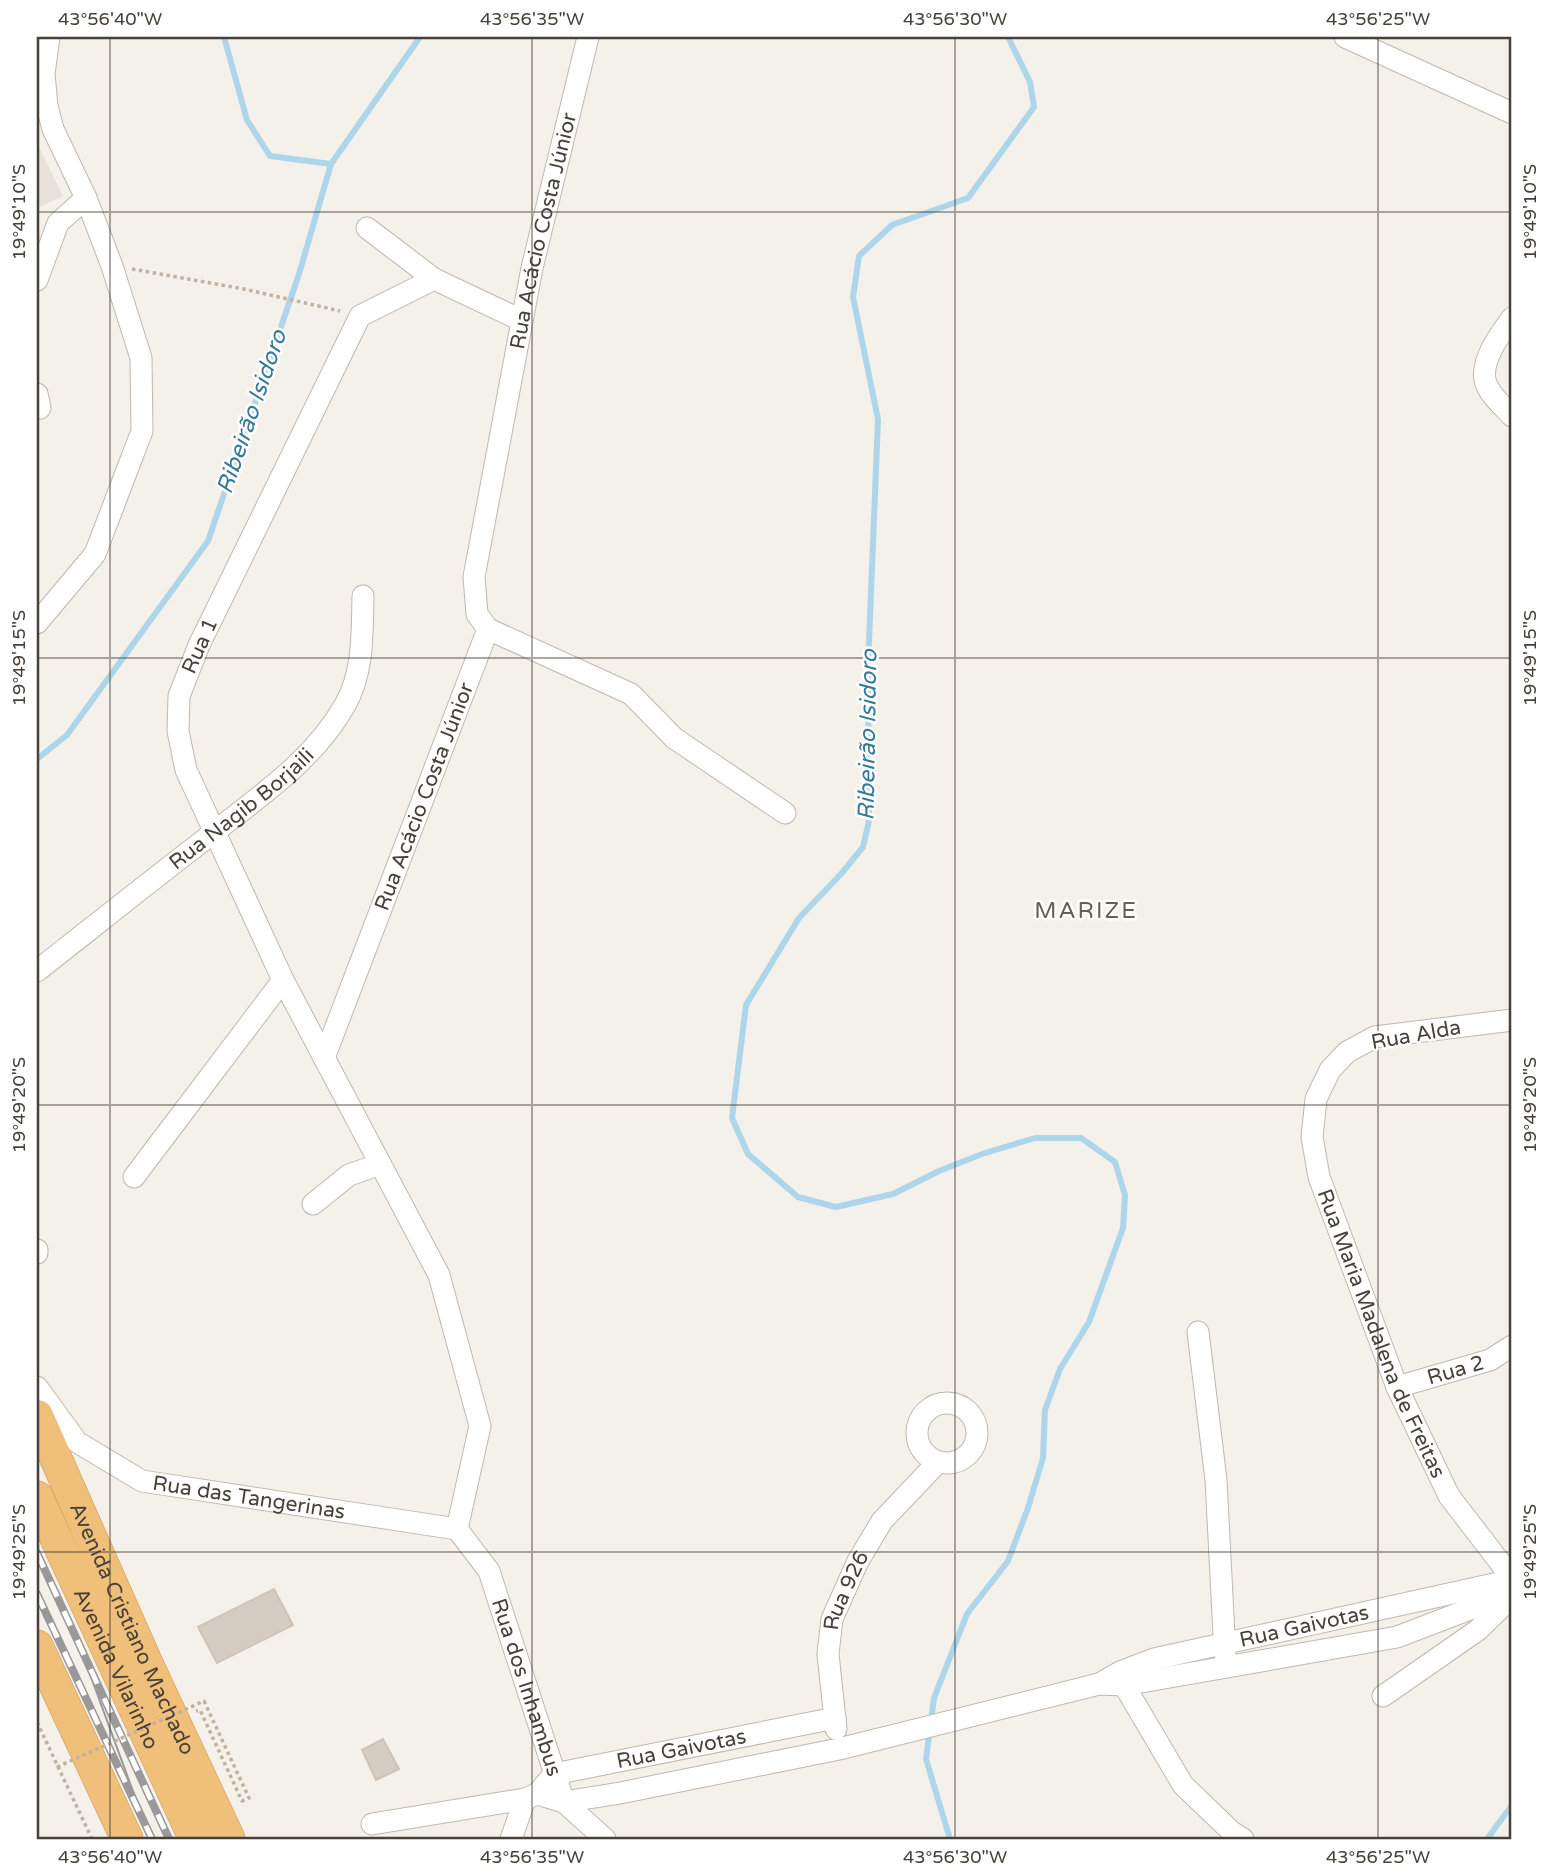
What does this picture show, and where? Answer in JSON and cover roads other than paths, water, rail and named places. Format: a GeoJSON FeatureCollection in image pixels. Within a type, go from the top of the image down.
{"type":"FeatureCollection","features":[{"type":"Feature","properties":{"kind":"highway","name":"Avenida Cristiano Machado"},"geometry":{"type":"LineString","coordinates":[[37,1416],[148,1666],[229,1839]]}},
{"type":"Feature","properties":{"kind":"highway","name":"Avenida Vilarinho"},"geometry":{"type":"LineString","coordinates":[[37,1497],[195,1839]]}},
{"type":"Feature","properties":{"kind":"highway"},"geometry":{"type":"LineString","coordinates":[[37,1646],[127,1839]]}},
{"type":"Feature","properties":{"kind":"street"},"geometry":{"type":"LineString","coordinates":[[37,623],[95,554],[142,431],[141,358],[112,266],[86,198],[42,108],[48,37]]}},
{"type":"Feature","properties":{"kind":"street","name":"Rua Acácio Costa Júnior"},"geometry":{"type":"LineString","coordinates":[[324,1058],[488,629],[477,614],[474,577],[521,320],[587,37]]}},
{"type":"Feature","properties":{"kind":"street"},"geometry":{"type":"LineString","coordinates":[[1345,37],[1512,113]]}},
{"type":"Feature","properties":{"kind":"street"},"geometry":{"type":"LineString","coordinates":[[37,280],[58,223],[86,198]]}},
{"type":"Feature","properties":{"kind":"street"},"geometry":{"type":"LineString","coordinates":[[367,228],[434,279],[521,320]]}},
{"type":"Feature","properties":{"kind":"street","name":"Rua 1"},"geometry":{"type":"LineString","coordinates":[[324,1058],[283,980],[186,770],[178,731],[179,696],[199,645],[360,316],[434,279]]}},
{"type":"Feature","properties":{"kind":"street"},"geometry":{"type":"LineString","coordinates":[[1512,318],[1487,362],[1485,379],[1492,394],[1512,416]]}},
{"type":"Feature","properties":{"kind":"street","name":"Rua Nagib Borjaili"},"geometry":{"type":"LineString","coordinates":[[37,971],[283,778],[323,736],[346,704],[358,676],[363,596]]}},
{"type":"Feature","properties":{"kind":"street"},"geometry":{"type":"LineString","coordinates":[[488,629],[631,694],[674,738],[785,813]]}},
{"type":"Feature","properties":{"kind":"street"},"geometry":{"type":"LineString","coordinates":[[134,1177],[283,980]]}},
{"type":"Feature","properties":{"kind":"street","name":"Rua Alda"},"geometry":{"type":"LineString","coordinates":[[1330,1070],[1347,1052],[1375,1037],[1512,1020]]}},
{"type":"Feature","properties":{"kind":"street"},"geometry":{"type":"LineString","coordinates":[[324,1058],[439,1275],[480,1426],[457,1530]]}},
{"type":"Feature","properties":{"kind":"street","name":"Rua Maria Madalena de Freitas"},"geometry":{"type":"LineString","coordinates":[[1330,1070],[1316,1099],[1313,1124],[1312,1136],[1319,1177],[1397,1387],[1450,1496],[1512,1579]]}},
{"type":"Feature","properties":{"kind":"street"},"geometry":{"type":"LineString","coordinates":[[313,1204],[349,1175],[380,1164]]}},
{"type":"Feature","properties":{"kind":"street"},"geometry":{"type":"LineString","coordinates":[[1198,1332],[1216,1480],[1225,1667]]}},
{"type":"Feature","properties":{"kind":"street","name":"Rua 2"},"geometry":{"type":"LineString","coordinates":[[1397,1387],[1490,1360],[1512,1346]]}},
{"type":"Feature","properties":{"kind":"street","name":"Rua das Tangerinas"},"geometry":{"type":"LineString","coordinates":[[37,1387],[77,1442],[142,1480],[457,1530]]}},
{"type":"Feature","properties":{"kind":"street","name":"Rua 926"},"geometry":{"type":"LineString","coordinates":[[839,1749],[828,1654],[832,1619],[858,1561],[882,1521],[938,1462]]}},
{"type":"Feature","properties":{"kind":"street","name":"Rua dos Inhambus"},"geometry":{"type":"LineString","coordinates":[[457,1530],[489,1571],[564,1802],[605,1839]]}},
{"type":"Feature","properties":{"kind":"street","name":"Rua Gaivotas"},"geometry":{"type":"LineString","coordinates":[[1122,1679],[1154,1659],[1512,1579]]}},
{"type":"Feature","properties":{"kind":"street"},"geometry":{"type":"LineString","coordinates":[[1383,1696],[1478,1630],[1512,1595]]}},
{"type":"Feature","properties":{"kind":"street","name":"Rua Gaivotas"},"geometry":{"type":"LineString","coordinates":[[372,1824],[531,1796],[564,1802],[634,1790],[839,1749],[1122,1679],[1225,1667],[1397,1637],[1512,1595]]}},
{"type":"Feature","properties":{"kind":"street"},"geometry":{"type":"LineString","coordinates":[[1122,1679],[1183,1785],[1232,1832],[1243,1839]]}},
{"type":"Feature","properties":{"kind":"street","name":"Rua Gaivotas"},"geometry":{"type":"LineString","coordinates":[[554,1774],[835,1718]]}},
{"type":"Feature","properties":{"kind":"street"},"geometry":{"type":"LineString","coordinates":[[511,1839],[531,1796],[554,1774]]}},
{"type":"Feature","properties":{"kind":"waterway"},"geometry":{"type":"LineString","coordinates":[[224,37],[247,120],[270,156],[331,164]]}},
{"type":"Feature","properties":{"kind":"waterway","name":"Ribeirão Isidoro"},"geometry":{"type":"LineString","coordinates":[[37,759],[67,735],[208,541],[299,274],[331,164],[420,37]]}},
{"type":"Feature","properties":{"kind":"waterway","name":"Ribeirão Isidoro"},"geometry":{"type":"LineString","coordinates":[[950,1839],[926,1759],[934,1698],[967,1614],[1008,1561],[1043,1458],[1045,1410],[1060,1369],[1089,1322],[1123,1228],[1125,1195],[1115,1162],[1081,1138],[1035,1138],[982,1154],[939,1171],[893,1194],[836,1207],[798,1197],[748,1154],[732,1118],[746,1005],[799,918],[863,847],[869,821],[868,667],[878,419],[853,297],[859,256],[892,225],[968,198],[1034,107],[1030,82],[1008,37]]}},
{"type":"Feature","properties":{"kind":"waterway","name":"Ribeirão Isidoro"},"geometry":{"type":"LineString","coordinates":[[1487,1839],[1512,1805]]}},
{"type":"Feature","properties":{"kind":"tram line"},"geometry":{"type":"LineString","coordinates":[[80,1647],[145,1824]]}},
{"type":"Feature","properties":{"kind":"railway"},"geometry":{"type":"LineString","coordinates":[[37,1553],[169,1839]]}},
{"type":"Feature","properties":{"kind":"railway"},"geometry":{"type":"LineString","coordinates":[[37,1594],[152,1839]]}},
{"type":"Feature","properties":{"kind":"district","name":"MARIZE"},"geometry":{"type":"Point","coordinates":[1086,911]}}]}
